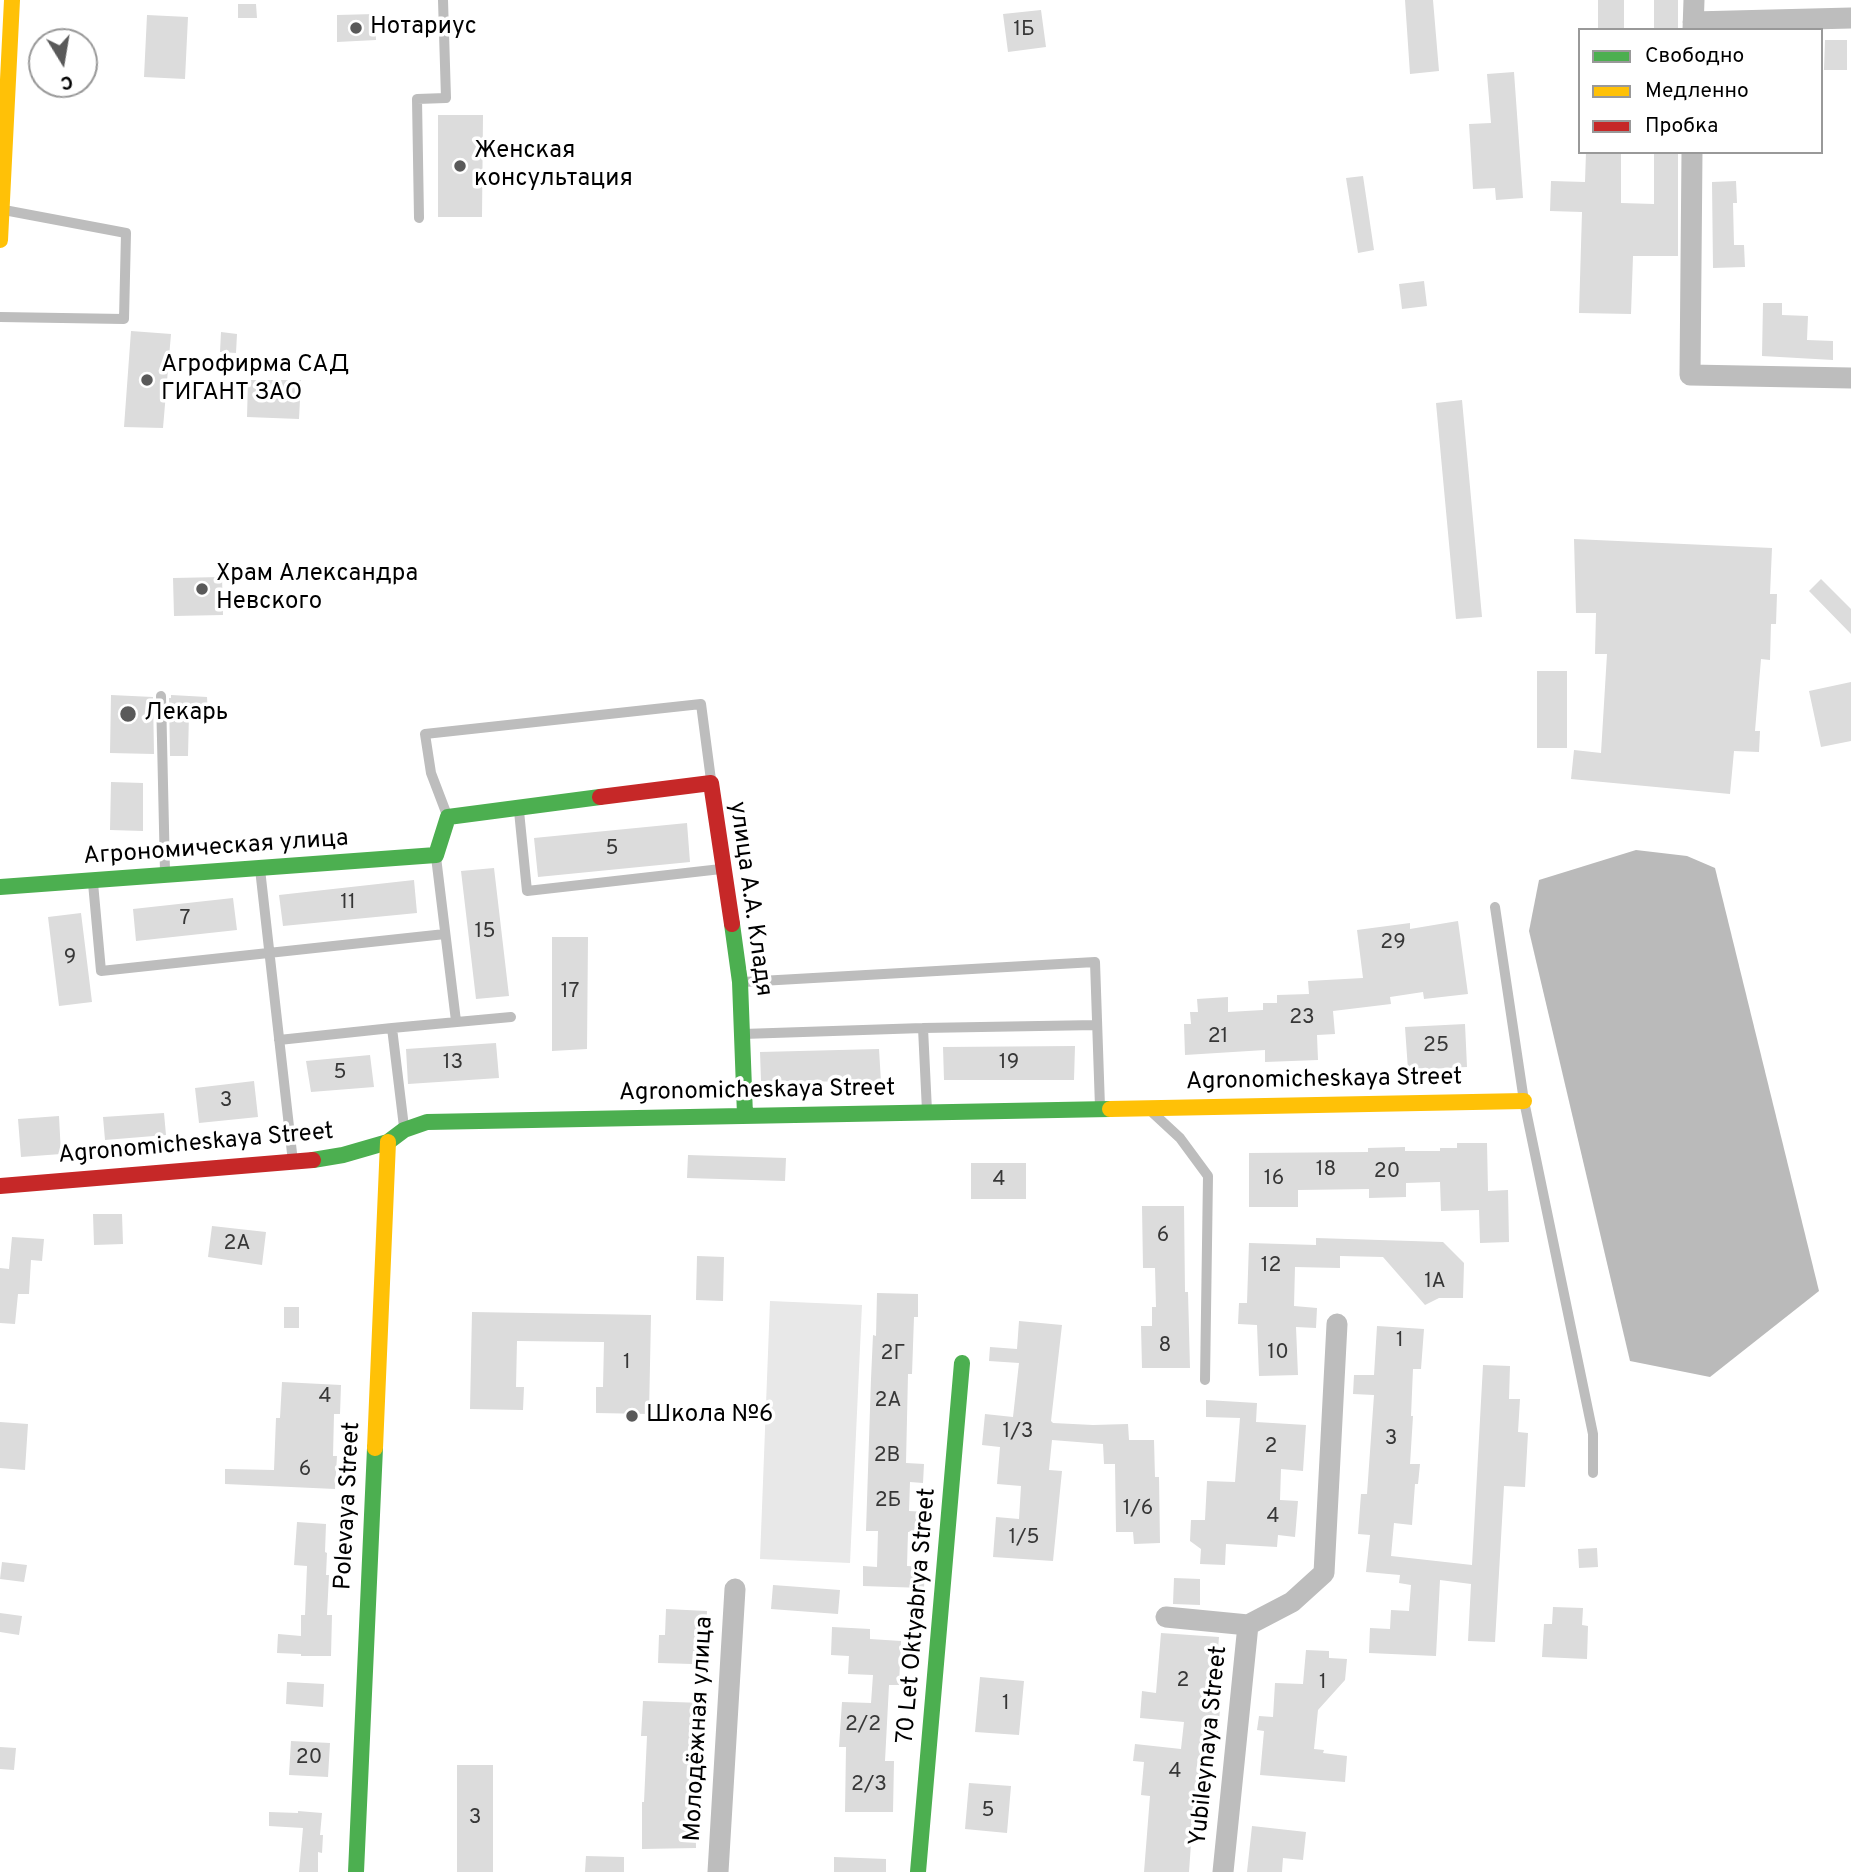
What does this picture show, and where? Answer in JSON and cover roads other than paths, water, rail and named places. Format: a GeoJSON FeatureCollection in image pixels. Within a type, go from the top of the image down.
{"type":"FeatureCollection","features":[{"type":"Feature","properties":{"kind":"street"},"geometry":{"type":"LineString","coordinates":[[0,240],[12,0]]}},
{"type":"Feature","properties":{"kind":"street"},"geometry":{"type":"LineString","coordinates":[[1693,0],[1693,26],[1851,18]]}},
{"type":"Feature","properties":{"kind":"street"},"geometry":{"type":"LineString","coordinates":[[1692,154],[1690,375],[1851,379]]}},
{"type":"Feature","properties":{"kind":"street","name":"улица А.А. Кладя"},"geometry":{"type":"LineString","coordinates":[[448,817],[711,783],[740,982],[745,1115]]}},
{"type":"Feature","properties":{"kind":"street"},"geometry":{"type":"LineString","coordinates":[[436,855],[448,817]]}},
{"type":"Feature","properties":{"kind":"street","name":"Агрономическая улица"},"geometry":{"type":"LineString","coordinates":[[0,887],[436,855]]}},
{"type":"Feature","properties":{"kind":"street","name":"Agronomicheskaya Street"},"geometry":{"type":"LineString","coordinates":[[0,1186],[293,1163],[343,1155],[388,1142],[404,1130],[427,1122],[1100,1107],[1524,1101]]}},
{"type":"Feature","properties":{"kind":"street","name":"Polevaya Street"},"geometry":{"type":"LineString","coordinates":[[356,1872],[388,1142]]}},
{"type":"Feature","properties":{"kind":"street"},"geometry":{"type":"LineString","coordinates":[[1166,1617],[1248,1625],[1292,1602],[1324,1573],[1337,1324]]}},
{"type":"Feature","properties":{"kind":"street","name":"70 Let Oktyabrya Street"},"geometry":{"type":"LineString","coordinates":[[918,1872],[962,1363]]}},
{"type":"Feature","properties":{"kind":"street","name":"Молодёжная улица"},"geometry":{"type":"LineString","coordinates":[[718,1872],[735,1589]]}},
{"type":"Feature","properties":{"kind":"street","name":"Yubileynaya Street"},"geometry":{"type":"LineString","coordinates":[[1223,1872],[1248,1625]]}},
{"type":"Feature","properties":{"kind":"lane"},"geometry":{"type":"LineString","coordinates":[[419,218],[417,99],[446,98],[443,0]]}},
{"type":"Feature","properties":{"kind":"lane"},"geometry":{"type":"LineString","coordinates":[[0,317],[124,319],[126,233],[1,209]]}},
{"type":"Feature","properties":{"kind":"lane"},"geometry":{"type":"LineString","coordinates":[[161,696],[165,875]]}},
{"type":"Feature","properties":{"kind":"lane"},"geometry":{"type":"LineString","coordinates":[[448,817],[431,773],[425,734],[701,704],[711,783]]}},
{"type":"Feature","properties":{"kind":"lane"},"geometry":{"type":"LineString","coordinates":[[518,808],[527,891],[723,869]]}},
{"type":"Feature","properties":{"kind":"lane"},"geometry":{"type":"LineString","coordinates":[[436,855],[456,1021]]}},
{"type":"Feature","properties":{"kind":"lane"},"geometry":{"type":"LineString","coordinates":[[260,869],[293,1163]]}},
{"type":"Feature","properties":{"kind":"lane"},"geometry":{"type":"LineString","coordinates":[[93,881],[101,971],[445,934]]}},
{"type":"Feature","properties":{"kind":"lane"},"geometry":{"type":"LineString","coordinates":[[1495,907],[1524,1101],[1593,1434],[1593,1473]]}},
{"type":"Feature","properties":{"kind":"lane"},"geometry":{"type":"LineString","coordinates":[[740,982],[1095,961],[1100,1107]]}},
{"type":"Feature","properties":{"kind":"lane"},"geometry":{"type":"LineString","coordinates":[[279,1040],[511,1017]]}},
{"type":"Feature","properties":{"kind":"lane"},"geometry":{"type":"LineString","coordinates":[[742,1034],[1097,1025]]}},
{"type":"Feature","properties":{"kind":"lane"},"geometry":{"type":"LineString","coordinates":[[392,1028],[404,1130]]}},
{"type":"Feature","properties":{"kind":"lane"},"geometry":{"type":"LineString","coordinates":[[923,1028],[927,1111]]}},
{"type":"Feature","properties":{"kind":"lane"},"geometry":{"type":"LineString","coordinates":[[1145,1107],[1180,1138],[1208,1176],[1205,1380]]}},
{"type":"Feature","properties":{"kind":"place","name":"Нотариус"},"geometry":{"type":"Point","coordinates":[356,28]}},
{"type":"Feature","properties":{"kind":"place","name":"Женская консультация"},"geometry":{"type":"Point","coordinates":[460,166]}},
{"type":"Feature","properties":{"kind":"place","name":"Агрофирма САД ГИГАНТ ЗАО"},"geometry":{"type":"Point","coordinates":[147,380]}},
{"type":"Feature","properties":{"kind":"place","name":"Храм Александра Невского"},"geometry":{"type":"Point","coordinates":[202,589]}},
{"type":"Feature","properties":{"kind":"place","name":"Лекарь"},"geometry":{"type":"Point","coordinates":[128,714]}},
{"type":"Feature","properties":{"kind":"place","name":"Школа №6"},"geometry":{"type":"Point","coordinates":[632,1416]}}]}
